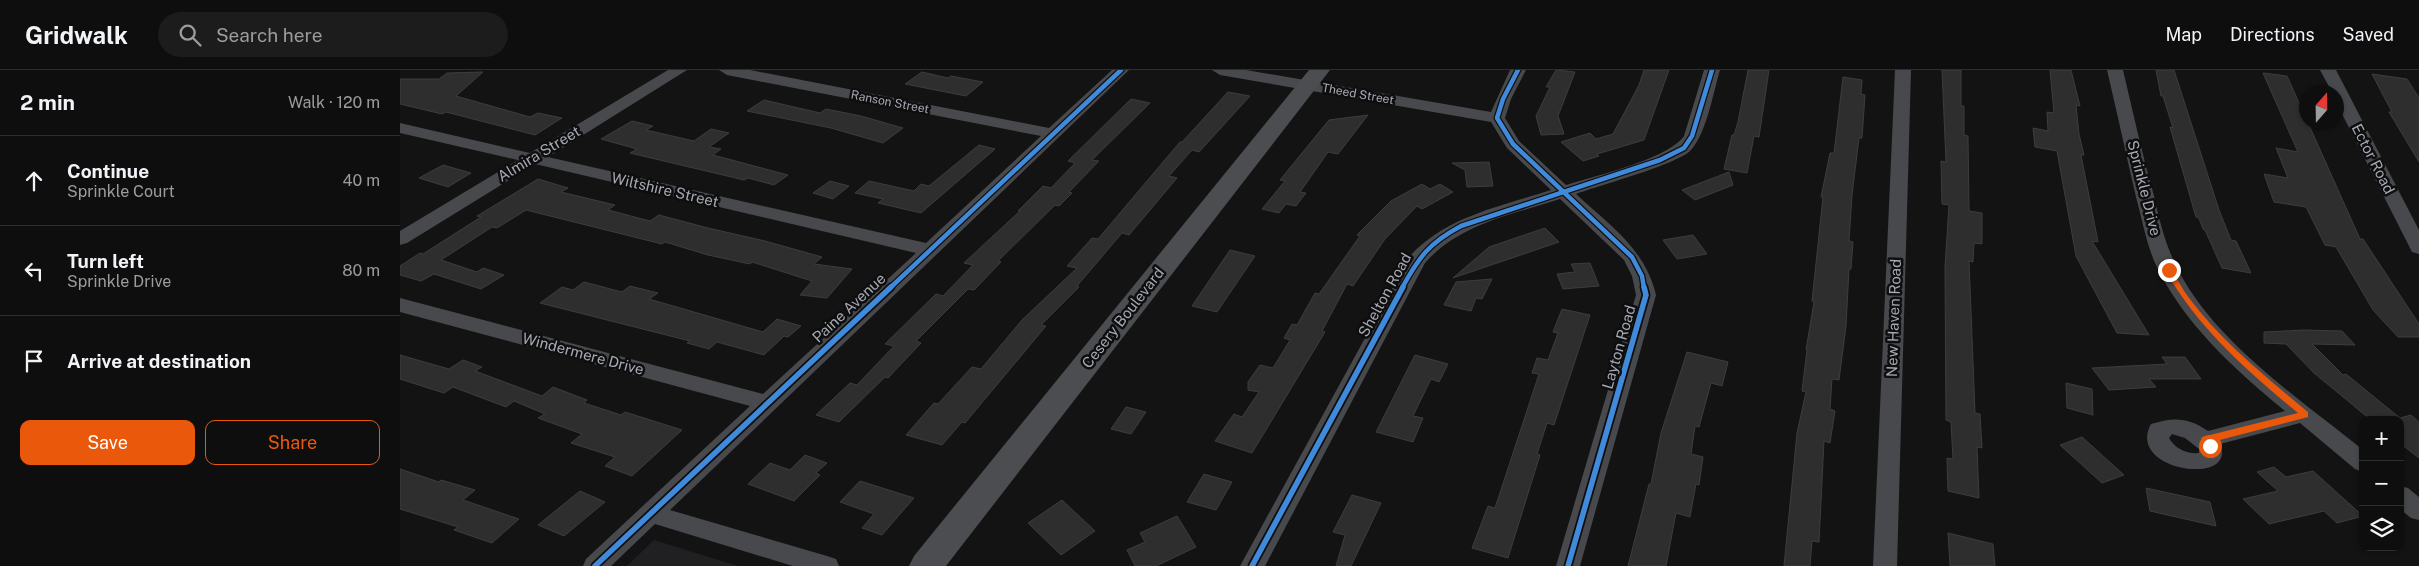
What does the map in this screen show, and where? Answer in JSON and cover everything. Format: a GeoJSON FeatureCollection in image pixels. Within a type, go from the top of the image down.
{"type":"FeatureCollection","features":[{"type":"Feature","properties":{"kind":"main road","name":"Cesery Boulevard"},"geometry":{"type":"LineString","coordinates":[[926,566],[1314,78]]}},
{"type":"Feature","properties":{"kind":"street","name":"Almira Street"},"geometry":{"type":"LineString","coordinates":[[400,239],[679,70]]}},
{"type":"Feature","properties":{"kind":"street","name":"Ranson Street"},"geometry":{"type":"LineString","coordinates":[[727,70],[1053,134]]}},
{"type":"Feature","properties":{"kind":"street","name":"Paine Avenue"},"geometry":{"type":"LineString","coordinates":[[595,566],[1121,70]]}},
{"type":"Feature","properties":{"kind":"street","name":"Theed Street"},"geometry":{"type":"LineString","coordinates":[[1220,70],[1314,78],[1497,118]]}},
{"type":"Feature","properties":{"kind":"street"},"geometry":{"type":"LineString","coordinates":[[1497,118],[1502,99],[1518,70]]}},
{"type":"Feature","properties":{"kind":"street","name":"Shelton Road"},"geometry":{"type":"LineString","coordinates":[[1252,566],[1417,260],[1430,246],[1449,232],[1469,222],[1660,160],[1684,148],[1692,136],[1712,70]]}},
{"type":"Feature","properties":{"kind":"street","name":"New Haven Road"},"geometry":{"type":"LineString","coordinates":[[1885,566],[1904,70]]}},
{"type":"Feature","properties":{"kind":"street","name":"Sprinkle Drive"},"geometry":{"type":"LineString","coordinates":[[2115,70],[2156,240],[2169,270],[2186,299],[2214,333],[2260,377],[2361,461]]}},
{"type":"Feature","properties":{"kind":"street","name":"Ector Road"},"geometry":{"type":"LineString","coordinates":[[2328,70],[2419,248]]}},
{"type":"Feature","properties":{"kind":"street","name":"Layton Road"},"geometry":{"type":"LineString","coordinates":[[1497,118],[1514,144],[1632,257],[1642,276],[1646,295],[1568,566]]}},
{"type":"Feature","properties":{"kind":"street","name":"Wiltshire Street"},"geometry":{"type":"LineString","coordinates":[[400,128],[530,160],[930,250]]}},
{"type":"Feature","properties":{"kind":"street","name":"Windermere Drive"},"geometry":{"type":"LineString","coordinates":[[400,305],[767,403]]}},
{"type":"Feature","properties":{"kind":"street"},"geometry":{"type":"LineString","coordinates":[[2205,440],[2305,414]]}},
{"type":"Feature","properties":{"kind":"street"},"geometry":{"type":"LineString","coordinates":[[2404,498],[2419,511]]}},
{"type":"Feature","properties":{"kind":"street"},"geometry":{"type":"LineString","coordinates":[[650,513],[827,566]]}},
{"type":"Feature","properties":{"kind":"shaded area"},"geometry":{"type":"Polygon","coordinates":[[[654,540],[738,566],[627,566],[654,540]]]}},
{"type":"Feature","properties":{"kind":"building"},"geometry":{"type":"Polygon","coordinates":[[[1556,70],[1575,72],[1558,116],[1564,134],[1541,135],[1536,116],[1550,87],[1546,87],[1556,70]]]}},
{"type":"Feature","properties":{"kind":"building"},"geometry":{"type":"Polygon","coordinates":[[[1644,70],[1669,70],[1644,140],[1597,154],[1599,156],[1583,161],[1561,142],[1590,133],[1596,139],[1613,134],[1639,85],[1644,70]]]}},
{"type":"Feature","properties":{"kind":"building"},"geometry":{"type":"Polygon","coordinates":[[[1748,70],[1769,70],[1759,137],[1754,136],[1747,173],[1724,169],[1732,135],[1734,135],[1738,122],[1748,70]]]}},
{"type":"Feature","properties":{"kind":"building"},"geometry":{"type":"Polygon","coordinates":[[[1942,70],[1961,70],[1961,106],[1964,106],[1964,135],[1968,136],[1969,211],[1982,213],[1982,244],[1974,243],[1973,262],[1969,261],[1975,413],[1980,414],[1982,448],[1977,447],[1979,498],[1948,491],[1947,458],[1953,459],[1951,422],[1946,420],[1945,267],[1949,205],[1942,204],[1941,161],[1946,162],[1942,70]]]}},
{"type":"Feature","properties":{"kind":"building"},"geometry":{"type":"Polygon","coordinates":[[[2050,70],[2071,70],[2080,106],[2076,105],[2079,134],[2084,155],[2081,155],[2098,242],[2092,241],[2149,335],[2117,333],[2076,256],[2057,151],[2035,147],[2033,128],[2048,131],[2047,112],[2054,113],[2050,70]]]}},
{"type":"Feature","properties":{"kind":"building"},"geometry":{"type":"Polygon","coordinates":[[[2156,70],[2174,70],[2219,210],[2231,240],[2236,241],[2251,273],[2222,268],[2199,218],[2196,217],[2170,127],[2173,128],[2163,96],[2161,96],[2156,70]]]}},
{"type":"Feature","properties":{"kind":"building"},"geometry":{"type":"Polygon","coordinates":[[[483,72],[456,96],[530,117],[538,113],[562,118],[535,135],[446,112],[442,114],[400,104],[400,79],[439,79],[447,73],[483,72]]]}},
{"type":"Feature","properties":{"kind":"building"},"geometry":{"type":"Polygon","coordinates":[[[922,72],[948,78],[951,76],[983,82],[966,96],[905,84],[922,72]]]}},
{"type":"Feature","properties":{"kind":"building"},"geometry":{"type":"Polygon","coordinates":[[[2263,73],[2287,76],[2299,103],[2299,130],[2311,130],[2360,239],[2363,239],[2419,324],[2419,337],[2398,337],[2373,310],[2336,247],[2325,245],[2306,207],[2274,202],[2264,174],[2288,178],[2276,148],[2298,152],[2263,73]]]}},
{"type":"Feature","properties":{"kind":"building"},"geometry":{"type":"Polygon","coordinates":[[[2372,74],[2407,79],[2419,98],[2419,162],[2389,112],[2392,112],[2372,74]]]}},
{"type":"Feature","properties":{"kind":"building"},"geometry":{"type":"Polygon","coordinates":[[[1843,77],[1862,80],[1861,94],[1865,95],[1862,138],[1859,138],[1852,195],[1849,241],[1853,242],[1851,269],[1849,269],[1846,326],[1839,380],[1832,379],[1830,409],[1835,411],[1830,443],[1824,441],[1819,542],[1812,541],[1810,566],[1784,566],[1797,433],[1806,392],[1802,391],[1806,350],[1814,302],[1812,301],[1823,197],[1821,197],[1830,153],[1834,153],[1843,77]]]}},
{"type":"Feature","properties":{"kind":"building"},"geometry":{"type":"Polygon","coordinates":[[[1228,92],[1250,96],[1199,152],[1192,150],[1169,176],[1177,178],[1129,235],[1122,233],[1077,286],[1079,287],[1041,325],[1046,326],[965,423],[962,422],[942,445],[906,435],[934,403],[938,404],[972,367],[981,369],[1022,320],[1077,268],[1067,266],[1092,238],[1098,239],[1180,142],[1228,92]]]}},
{"type":"Feature","properties":{"kind":"building"},"geometry":{"type":"Polygon","coordinates":[[[1131,99],[1150,103],[1092,160],[1099,161],[1069,192],[1072,193],[1059,206],[1055,205],[998,261],[1001,262],[974,290],[968,289],[916,341],[921,343],[888,378],[885,377],[839,422],[816,415],[850,383],[857,385],[894,346],[885,344],[936,294],[943,296],[973,265],[964,263],[1020,211],[1018,211],[1043,186],[1051,188],[1075,163],[1068,161],[1131,99]]]}},
{"type":"Feature","properties":{"kind":"building"},"geometry":{"type":"Polygon","coordinates":[[[764,100],[820,113],[826,109],[861,116],[903,128],[883,143],[831,128],[747,111],[764,100]]]}},
{"type":"Feature","properties":{"kind":"building"},"geometry":{"type":"Polygon","coordinates":[[[1368,115],[1338,154],[1328,152],[1300,192],[1306,193],[1296,206],[1286,204],[1279,213],[1262,209],[1285,181],[1280,180],[1329,120],[1368,115]]]}},
{"type":"Feature","properties":{"kind":"building"},"geometry":{"type":"Polygon","coordinates":[[[632,121],[653,126],[646,130],[694,141],[711,129],[729,133],[709,147],[721,149],[713,155],[788,175],[774,185],[748,178],[744,180],[630,153],[637,149],[601,139],[632,121]]]}},
{"type":"Feature","properties":{"kind":"building"},"geometry":{"type":"Polygon","coordinates":[[[979,145],[995,149],[921,213],[878,203],[883,199],[855,193],[869,181],[914,191],[921,184],[929,186],[979,145]]]}},
{"type":"Feature","properties":{"kind":"building"},"geometry":{"type":"Polygon","coordinates":[[[1489,162],[1493,186],[1467,187],[1465,170],[1452,163],[1489,162]]]}},
{"type":"Feature","properties":{"kind":"building"},"geometry":{"type":"Polygon","coordinates":[[[443,165],[471,173],[448,187],[419,178],[443,165]]]}},
{"type":"Feature","properties":{"kind":"building"},"geometry":{"type":"Polygon","coordinates":[[[1729,172],[1733,185],[1695,200],[1682,190],[1729,172]]]}},
{"type":"Feature","properties":{"kind":"building"},"geometry":{"type":"Polygon","coordinates":[[[538,179],[568,188],[561,192],[615,205],[608,210],[650,221],[659,215],[822,257],[814,264],[852,269],[827,298],[800,295],[812,281],[752,262],[750,264],[708,255],[665,242],[662,244],[526,210],[497,228],[492,227],[441,260],[477,272],[483,268],[504,275],[481,289],[434,274],[421,281],[400,275],[400,266],[420,253],[423,254],[481,217],[477,216],[538,179]]]}},
{"type":"Feature","properties":{"kind":"building"},"geometry":{"type":"Polygon","coordinates":[[[830,181],[849,186],[833,199],[813,193],[830,181]]]}},
{"type":"Feature","properties":{"kind":"building"},"geometry":{"type":"Polygon","coordinates":[[[1422,184],[1430,189],[1440,184],[1453,192],[1422,209],[1417,206],[1385,239],[1353,286],[1347,284],[1322,331],[1325,332],[1252,453],[1215,441],[1234,414],[1242,417],[1259,392],[1248,390],[1248,382],[1260,365],[1273,368],[1290,340],[1284,338],[1292,324],[1297,325],[1315,293],[1319,294],[1360,236],[1357,235],[1391,201],[1422,184]]]}},
{"type":"Feature","properties":{"kind":"building"},"geometry":{"type":"Polygon","coordinates":[[[1545,228],[1559,242],[1453,278],[1489,247],[1545,228]]]}},
{"type":"Feature","properties":{"kind":"building"},"geometry":{"type":"Polygon","coordinates":[[[1693,235],[1707,254],[1677,259],[1663,240],[1693,235]]]}},
{"type":"Feature","properties":{"kind":"building"},"geometry":{"type":"Polygon","coordinates":[[[1230,250],[1255,256],[1217,312],[1192,306],[1230,250]]]}},
{"type":"Feature","properties":{"kind":"building"},"geometry":{"type":"Polygon","coordinates":[[[1590,263],[1599,286],[1563,289],[1557,274],[1575,272],[1571,264],[1590,263]]]}},
{"type":"Feature","properties":{"kind":"building"},"geometry":{"type":"Polygon","coordinates":[[[1492,279],[1482,299],[1476,298],[1471,311],[1444,305],[1456,282],[1492,279]]]}},
{"type":"Feature","properties":{"kind":"building"},"geometry":{"type":"Polygon","coordinates":[[[584,282],[622,292],[630,286],[658,293],[649,299],[763,332],[777,319],[801,326],[788,337],[784,336],[764,355],[717,342],[709,349],[687,343],[690,341],[540,303],[562,287],[573,290],[584,282]]]}},
{"type":"Feature","properties":{"kind":"building"},"geometry":{"type":"Polygon","coordinates":[[[1562,309],[1590,315],[1554,425],[1547,423],[1537,454],[1540,455],[1508,558],[1472,548],[1488,506],[1495,508],[1539,374],[1532,373],[1537,358],[1548,360],[1558,333],[1553,332],[1562,309]]]}},
{"type":"Feature","properties":{"kind":"building"},"geometry":{"type":"Polygon","coordinates":[[[2342,331],[2355,345],[2312,344],[2343,375],[2346,374],[2398,416],[2366,416],[2314,373],[2286,344],[2264,343],[2264,332],[2342,331]]]}},
{"type":"Feature","properties":{"kind":"building"},"geometry":{"type":"Polygon","coordinates":[[[1687,352],[1728,362],[1722,386],[1711,383],[1699,427],[1695,426],[1691,454],[1703,457],[1699,485],[1696,484],[1690,517],[1676,513],[1666,566],[1628,566],[1649,484],[1651,484],[1661,433],[1687,352]]]}},
{"type":"Feature","properties":{"kind":"building"},"geometry":{"type":"Polygon","coordinates":[[[400,355],[449,369],[463,360],[482,367],[475,371],[542,396],[553,387],[587,400],[584,403],[621,415],[625,412],[682,430],[632,476],[605,466],[615,457],[571,443],[582,434],[538,418],[545,414],[514,401],[506,407],[453,387],[444,393],[400,379],[400,355]]]}},
{"type":"Feature","properties":{"kind":"building"},"geometry":{"type":"Polygon","coordinates":[[[1415,355],[1448,364],[1439,382],[1431,379],[1413,416],[1423,418],[1413,442],[1376,432],[1415,355]]]}},
{"type":"Feature","properties":{"kind":"building"},"geometry":{"type":"Polygon","coordinates":[[[2162,357],[2185,357],[2201,379],[2149,379],[2156,387],[2109,390],[2092,368],[2167,364],[2162,357]]]}},
{"type":"Feature","properties":{"kind":"building"},"geometry":{"type":"Polygon","coordinates":[[[2066,383],[2092,389],[2093,415],[2067,408],[2066,383]]]}},
{"type":"Feature","properties":{"kind":"building"},"geometry":{"type":"Polygon","coordinates":[[[1126,407],[1146,412],[1131,434],[1111,429],[1126,407]]]}},
{"type":"Feature","properties":{"kind":"building"},"geometry":{"type":"Polygon","coordinates":[[[2411,415],[2419,422],[2419,458],[2404,446],[2404,417],[2411,415]]]}},
{"type":"Feature","properties":{"kind":"building"},"geometry":{"type":"Polygon","coordinates":[[[2082,437],[2124,475],[2102,483],[2060,445],[2082,437]]]}},
{"type":"Feature","properties":{"kind":"building"},"geometry":{"type":"Polygon","coordinates":[[[805,455],[827,463],[816,473],[820,475],[794,501],[748,484],[770,463],[790,470],[805,455]]]}},
{"type":"Feature","properties":{"kind":"building"},"geometry":{"type":"Polygon","coordinates":[[[2274,467],[2286,477],[2313,471],[2359,512],[2359,517],[2337,523],[2324,511],[2269,524],[2243,499],[2278,491],[2257,472],[2274,467]]]}},
{"type":"Feature","properties":{"kind":"building"},"geometry":{"type":"Polygon","coordinates":[[[400,469],[439,482],[441,480],[475,490],[463,500],[519,519],[492,543],[454,530],[458,527],[400,509],[400,469]]]}},
{"type":"Feature","properties":{"kind":"building"},"geometry":{"type":"Polygon","coordinates":[[[1204,474],[1232,482],[1216,510],[1187,502],[1204,474]]]}},
{"type":"Feature","properties":{"kind":"building"},"geometry":{"type":"Polygon","coordinates":[[[860,481],[914,498],[882,535],[862,528],[874,514],[840,502],[860,481]]]}},
{"type":"Feature","properties":{"kind":"building"},"geometry":{"type":"Polygon","coordinates":[[[2146,488],[2210,502],[2216,526],[2150,511],[2146,488]]]}},
{"type":"Feature","properties":{"kind":"building"},"geometry":{"type":"Polygon","coordinates":[[[580,491],[605,502],[564,536],[538,525],[580,491]]]}},
{"type":"Feature","properties":{"kind":"building"},"geometry":{"type":"Polygon","coordinates":[[[1352,495],[1381,503],[1351,566],[1336,566],[1345,535],[1333,532],[1352,495]]]}},
{"type":"Feature","properties":{"kind":"building"},"geometry":{"type":"Polygon","coordinates":[[[1062,500],[1095,531],[1061,555],[1028,523],[1062,500]]]}},
{"type":"Feature","properties":{"kind":"building"},"geometry":{"type":"Polygon","coordinates":[[[1177,516],[1196,547],[1156,566],[1135,566],[1127,550],[1145,542],[1140,533],[1177,516]]]}},
{"type":"Feature","properties":{"kind":"building"},"geometry":{"type":"Polygon","coordinates":[[[1948,533],[1993,544],[1995,566],[1950,566],[1948,533]]]}},
{"type":"Feature","properties":{"kind":"cycle path"},"geometry":{"type":"LineString","coordinates":[[595,566],[1121,70]]}},
{"type":"Feature","properties":{"kind":"cycle path"},"geometry":{"type":"LineString","coordinates":[[1518,70],[1503,99],[1497,118],[1513,144],[1632,257],[1642,276],[1646,295],[1568,566]]}},
{"type":"Feature","properties":{"kind":"cycle path"},"geometry":{"type":"LineString","coordinates":[[1252,566],[1417,260],[1428,248],[1454,230],[1469,223],[1660,160],[1684,148],[1692,136],[1712,70]]}},
{"type":"Feature","properties":{"kind":"route"},"geometry":{"type":"LineString","coordinates":[[2169,270],[2186,299],[2214,333],[2260,377],[2305,414],[2205,440],[2210,446]]}}]}
